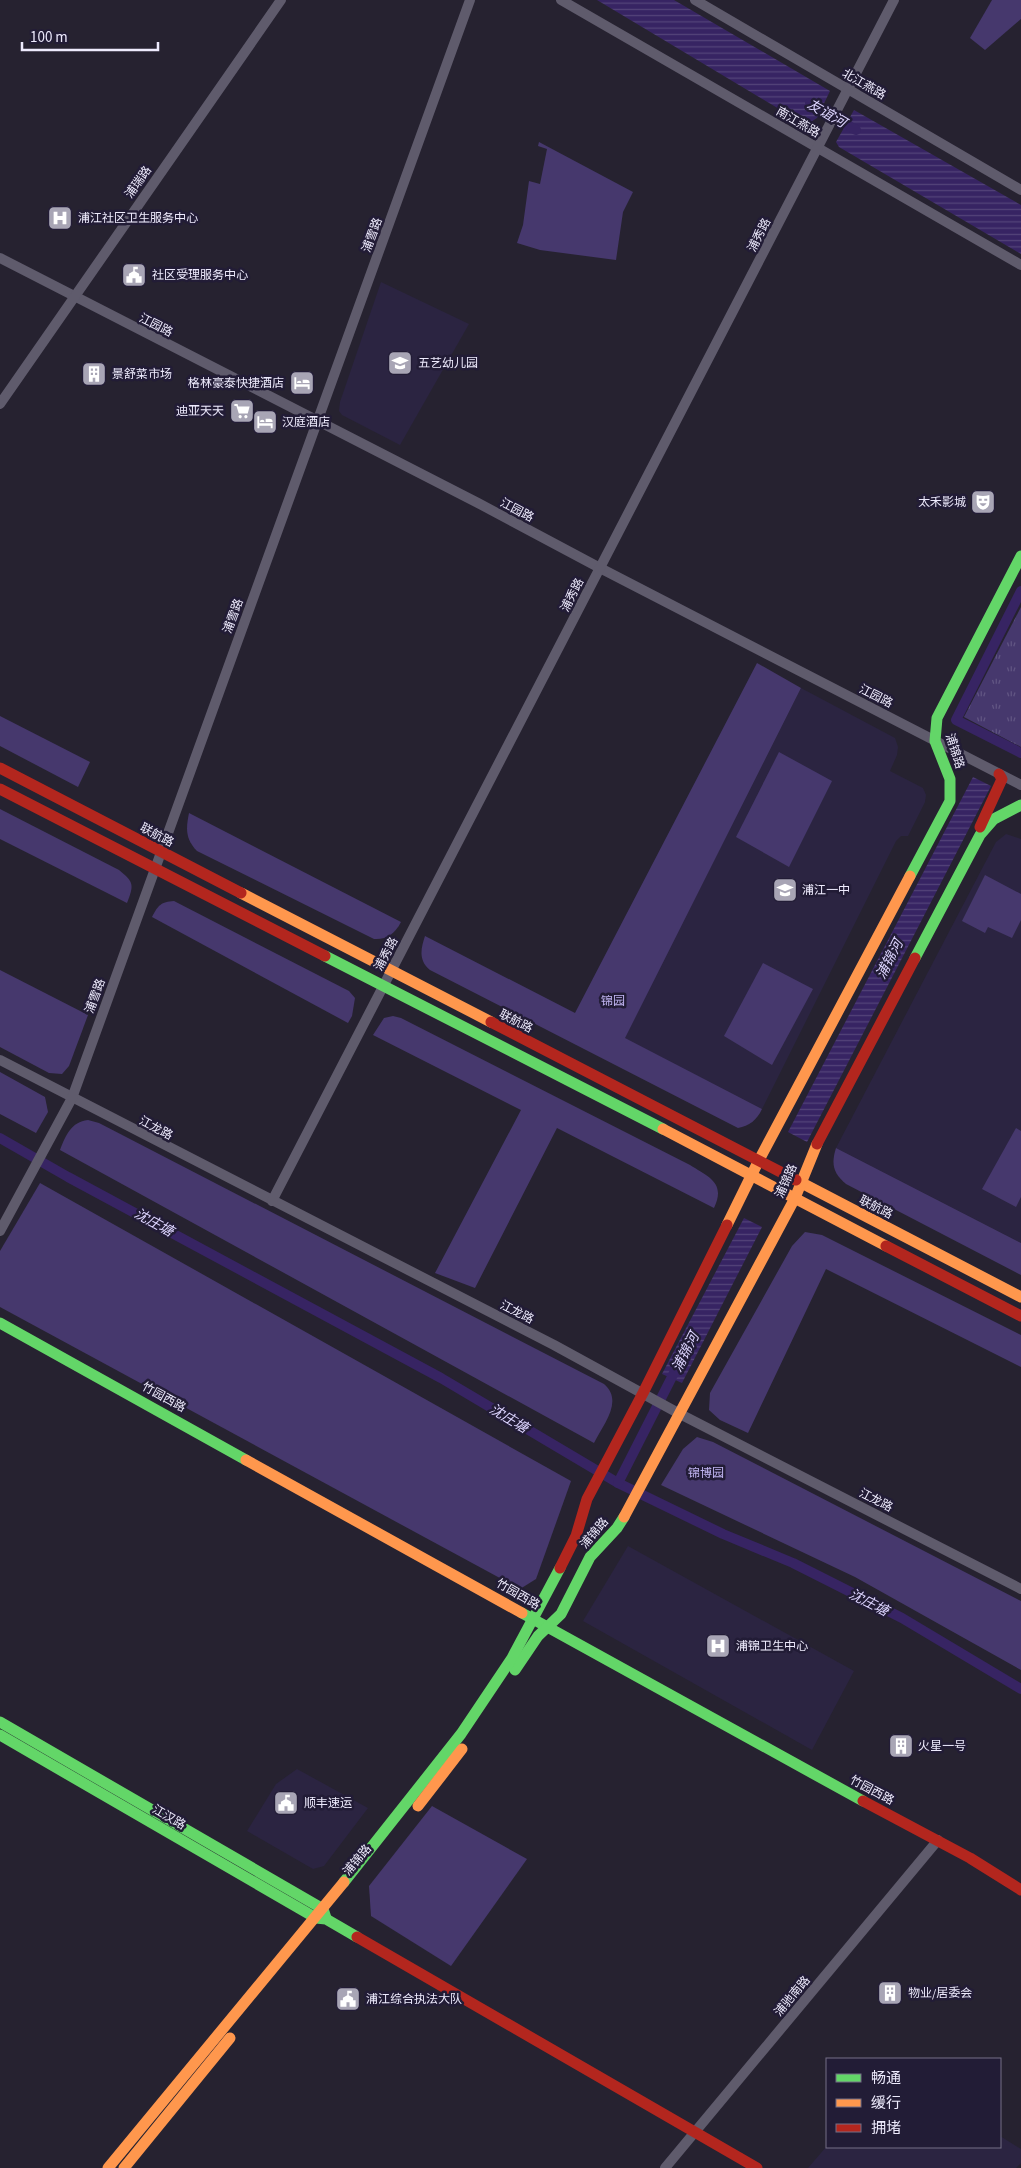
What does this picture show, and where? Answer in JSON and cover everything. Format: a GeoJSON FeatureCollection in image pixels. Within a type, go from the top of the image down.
{"type":"FeatureCollection","features":[{"type":"Feature","properties":{"kind":"street","name":"浦瑞路"},"geometry":{"type":"LineString","coordinates":[[0,404],[281,0]]}},
{"type":"Feature","properties":{"kind":"street","name":"浦雪路"},"geometry":{"type":"LineString","coordinates":[[0,1231],[72,1098],[470,0]]}},
{"type":"Feature","properties":{"kind":"street","name":"南江燕路"},"geometry":{"type":"LineString","coordinates":[[561,0],[1021,265]]}},
{"type":"Feature","properties":{"kind":"street","name":"北江燕路"},"geometry":{"type":"LineString","coordinates":[[695,0],[846,94],[1021,190]]}},
{"type":"Feature","properties":{"kind":"street","name":"浦秀路"},"geometry":{"type":"LineString","coordinates":[[272,1201],[894,0]]}},
{"type":"Feature","properties":{"kind":"street","name":"江园路"},"geometry":{"type":"LineString","coordinates":[[0,258],[478,503],[1021,785]]}},
{"type":"Feature","properties":{"kind":"street","name":"浦锦路"},"geometry":{"type":"LineString","coordinates":[[124,2168],[462,1734],[512,1658],[534,1619],[576,1536],[587,1499],[756,1178],[950,801],[950,779],[935,741],[937,718],[1021,556]]}},
{"type":"Feature","properties":{"kind":"street","name":"联航路"},"geometry":{"type":"LineString","coordinates":[[0,768],[1021,1297]]}},
{"type":"Feature","properties":{"kind":"street","name":"浦锦路"},"geometry":{"type":"LineString","coordinates":[[975,843],[983,818],[1001,783],[1002,777],[999,774]]}},
{"type":"Feature","properties":{"kind":"street"},"geometry":{"type":"LineString","coordinates":[[0,789],[1021,1316]]}},
{"type":"Feature","properties":{"kind":"street","name":"浦锦路"},"geometry":{"type":"LineString","coordinates":[[108,2168],[322,1915],[442,1777],[538,1636],[561,1614],[590,1558],[617,1528],[648,1474],[750,1278],[795,1198],[796,1181],[975,843],[984,828],[995,816],[1021,805]]}},
{"type":"Feature","properties":{"kind":"street","name":"江龙路"},"geometry":{"type":"LineString","coordinates":[[0,1060],[554,1345],[680,1414],[1021,1589]]}},
{"type":"Feature","properties":{"kind":"street","name":"竹园西路"},"geometry":{"type":"LineString","coordinates":[[0,1323],[534,1619],[547,1628],[574,1640],[784,1759],[938,1840],[1009,1881],[1021,1890]]}},
{"type":"Feature","properties":{"kind":"street"},"geometry":{"type":"LineString","coordinates":[[0,1722],[322,1915],[757,2168]]}},
{"type":"Feature","properties":{"kind":"street","name":"江汉路"},"geometry":{"type":"LineString","coordinates":[[0,1735],[322,1915]]}},
{"type":"Feature","properties":{"kind":"street","name":"浦驰南路"},"geometry":{"type":"LineString","coordinates":[[665,2168],[938,1840]]}},
{"type":"Feature","properties":{"kind":"shaded area","name":"五艺幼儿园"},"geometry":{"type":"Polygon","coordinates":[[[381,282],[469,324],[400,445],[342,415],[339,411],[340,402],[381,282]]]}},
{"type":"Feature","properties":{"kind":"shaded area","name":"浦江一中"},"geometry":{"type":"Polygon","coordinates":[[[801,688],[895,738],[898,747],[897,755],[890,771],[923,788],[926,795],[925,802],[908,836],[901,836],[896,841],[762,1109],[624,1038],[801,688]]]}},
{"type":"Feature","properties":{"kind":"shaded area"},"geometry":{"type":"Polygon","coordinates":[[[1006,834],[1021,839],[1021,1243],[836,1148],[996,842],[1006,834]]]}},
{"type":"Feature","properties":{"kind":"shaded area","name":"浦锦卫生中心"},"geometry":{"type":"Polygon","coordinates":[[[628,1546],[854,1671],[812,1750],[583,1621],[628,1546]]]}},
{"type":"Feature","properties":{"kind":"shaded area"},"geometry":{"type":"Polygon","coordinates":[[[297,1769],[368,1808],[324,1866],[313,1869],[247,1831],[276,1784],[297,1769]]]}},
{"type":"Feature","properties":{"kind":"shaded area"},"geometry":{"type":"Polygon","coordinates":[[[1001,2137],[1021,2149],[1021,2163],[1016,2168],[808,2168],[826,2147],[1001,2148],[1001,2137]]]}},
{"type":"Feature","properties":{"kind":"green space"},"geometry":{"type":"Polygon","coordinates":[[[992,0],[1021,0],[1021,19],[985,50],[970,38],[992,0]]]}},
{"type":"Feature","properties":{"kind":"green space"},"geometry":{"type":"Polygon","coordinates":[[[539,142],[633,192],[623,212],[616,260],[540,250],[517,243],[523,225],[529,181],[540,184],[547,149],[538,146],[539,142]]]}},
{"type":"Feature","properties":{"kind":"green space"},"geometry":{"type":"Polygon","coordinates":[[[1021,607],[1021,747],[964,717],[1021,607]]]}},
{"type":"Feature","properties":{"kind":"green space","name":"锦园"},"geometry":{"type":"Polygon","coordinates":[[[757,663],[801,688],[625,1038],[762,1109],[752,1122],[738,1128],[430,970],[422,958],[422,949],[425,936],[575,1013],[757,663]]]}},
{"type":"Feature","properties":{"kind":"green space"},"geometry":{"type":"Polygon","coordinates":[[[0,716],[90,762],[78,787],[0,746],[0,716]]]}},
{"type":"Feature","properties":{"kind":"green space"},"geometry":{"type":"Polygon","coordinates":[[[779,752],[832,781],[789,867],[736,837],[779,752]]]}},
{"type":"Feature","properties":{"kind":"green space"},"geometry":{"type":"Polygon","coordinates":[[[0,809],[119,870],[128,878],[132,888],[127,903],[0,839],[0,809]]]}},
{"type":"Feature","properties":{"kind":"green space"},"geometry":{"type":"Polygon","coordinates":[[[189,813],[401,922],[390,935],[374,939],[197,851],[188,838],[187,824],[189,813]]]}},
{"type":"Feature","properties":{"kind":"green space"},"geometry":{"type":"Polygon","coordinates":[[[985,875],[1021,894],[1021,920],[1012,938],[988,927],[985,933],[962,921],[985,875]]]}},
{"type":"Feature","properties":{"kind":"green space"},"geometry":{"type":"Polygon","coordinates":[[[174,901],[349,991],[355,998],[352,1016],[348,1023],[152,917],[160,905],[174,901]]]}},
{"type":"Feature","properties":{"kind":"green space"},"geometry":{"type":"Polygon","coordinates":[[[763,963],[813,989],[772,1065],[724,1036],[763,963]]]}},
{"type":"Feature","properties":{"kind":"green space"},"geometry":{"type":"Polygon","coordinates":[[[0,970],[88,1015],[69,1066],[62,1074],[49,1073],[0,1047],[0,970]]]}},
{"type":"Feature","properties":{"kind":"green space"},"geometry":{"type":"Polygon","coordinates":[[[393,1016],[401,1018],[690,1165],[709,1177],[717,1187],[717,1199],[714,1208],[557,1128],[475,1288],[435,1273],[521,1110],[373,1035],[384,1018],[393,1016]]]}},
{"type":"Feature","properties":{"kind":"green space"},"geometry":{"type":"Polygon","coordinates":[[[0,1072],[45,1097],[48,1112],[36,1133],[0,1114],[0,1072]]]}},
{"type":"Feature","properties":{"kind":"green space"},"geometry":{"type":"Polygon","coordinates":[[[88,1120],[99,1123],[604,1384],[610,1391],[612,1405],[610,1413],[594,1443],[60,1150],[73,1126],[88,1120]]]}},
{"type":"Feature","properties":{"kind":"green space"},"geometry":{"type":"Polygon","coordinates":[[[1016,1128],[1021,1131],[1021,1197],[1016,1207],[982,1189],[1016,1128]]]}},
{"type":"Feature","properties":{"kind":"green space"},"geometry":{"type":"Polygon","coordinates":[[[836,1148],[1021,1243],[1021,1275],[846,1184],[838,1176],[834,1168],[836,1148]]]}},
{"type":"Feature","properties":{"kind":"green space"},"geometry":{"type":"Polygon","coordinates":[[[40,1183],[571,1481],[536,1579],[520,1589],[0,1307],[0,1251],[40,1183]]]}},
{"type":"Feature","properties":{"kind":"green space"},"geometry":{"type":"Polygon","coordinates":[[[805,1232],[822,1235],[1021,1335],[1021,1367],[826,1269],[748,1433],[720,1420],[709,1410],[710,1393],[792,1246],[805,1232]]]}},
{"type":"Feature","properties":{"kind":"green space","name":"锦博园"},"geometry":{"type":"Polygon","coordinates":[[[697,1437],[713,1442],[1021,1601],[1021,1670],[855,1577],[661,1485],[683,1449],[697,1437]]]}},
{"type":"Feature","properties":{"kind":"green space"},"geometry":{"type":"Polygon","coordinates":[[[432,1806],[527,1859],[451,1966],[371,1916],[369,1886],[432,1806]]]}},
{"type":"Feature","properties":{"kind":"water"},"geometry":{"type":"Polygon","coordinates":[[[597,0],[674,0],[830,91],[817,118],[806,125],[597,0]]]}},
{"type":"Feature","properties":{"kind":"water"},"geometry":{"type":"Polygon","coordinates":[[[854,110],[1021,205],[1021,254],[839,147],[836,142],[854,110]]]}},
{"type":"Feature","properties":{"kind":"water"},"geometry":{"type":"Polygon","coordinates":[[[973,777],[991,786],[807,1142],[788,1132],[973,777]]]}},
{"type":"Feature","properties":{"kind":"water"},"geometry":{"type":"Polygon","coordinates":[[[744,1218],[762,1227],[682,1383],[662,1374],[744,1218]]]}},
{"type":"Feature","properties":{"kind":"waterway","name":"友谊河"},"geometry":{"type":"LineString","coordinates":[[810,103],[856,130]]}},
{"type":"Feature","properties":{"kind":"waterway"},"geometry":{"type":"LineString","coordinates":[[1021,591],[956,720],[1021,753]]}},
{"type":"Feature","properties":{"kind":"waterway","name":"沈庄塘"},"geometry":{"type":"LineString","coordinates":[[0,1138],[68,1177],[441,1378],[618,1483],[723,1534],[793,1563],[902,1618],[1021,1689]]}},
{"type":"Feature","properties":{"kind":"waterway","name":"浦锦河"},"geometry":{"type":"LineString","coordinates":[[618,1483],[677,1367]]}},
{"type":"Feature","properties":{"kind":"traffic: fast"},"geometry":{"type":"LineString","coordinates":[[910,876],[950,801],[950,779],[935,741],[937,718],[1021,556]]}},
{"type":"Feature","properties":{"kind":"traffic: fast"},"geometry":{"type":"LineString","coordinates":[[915,958],[980,835],[994,819],[1021,805]]}},
{"type":"Feature","properties":{"kind":"traffic: fast"},"geometry":{"type":"LineString","coordinates":[[325,956],[663,1129]]}},
{"type":"Feature","properties":{"kind":"traffic: fast"},"geometry":{"type":"LineString","coordinates":[[0,1323],[246,1460]]}},
{"type":"Feature","properties":{"kind":"traffic: fast"},"geometry":{"type":"LineString","coordinates":[[515,1670],[538,1636],[561,1614],[590,1557],[617,1528],[624,1517]]}},
{"type":"Feature","properties":{"kind":"traffic: fast"},"geometry":{"type":"LineString","coordinates":[[344,1882],[461,1734],[512,1658],[560,1568]]}},
{"type":"Feature","properties":{"kind":"traffic: fast"},"geometry":{"type":"LineString","coordinates":[[522,1613],[863,1801]]}},
{"type":"Feature","properties":{"kind":"traffic: fast"},"geometry":{"type":"LineString","coordinates":[[0,1722],[323,1909],[326,1918]]}},
{"type":"Feature","properties":{"kind":"traffic: fast"},"geometry":{"type":"LineString","coordinates":[[0,1735],[316,1918],[326,1919],[357,1937]]}},
{"type":"Feature","properties":{"kind":"traffic: slow"},"geometry":{"type":"LineString","coordinates":[[727,1225],[758,1162],[910,876]]}},
{"type":"Feature","properties":{"kind":"traffic: slow"},"geometry":{"type":"LineString","coordinates":[[241,893],[491,1022]]}},
{"type":"Feature","properties":{"kind":"traffic: slow"},"geometry":{"type":"LineString","coordinates":[[663,1129],[886,1246]]}},
{"type":"Feature","properties":{"kind":"traffic: slow"},"geometry":{"type":"LineString","coordinates":[[624,1517],[795,1198],[817,1144]]}},
{"type":"Feature","properties":{"kind":"traffic: slow"},"geometry":{"type":"LineString","coordinates":[[796,1180],[1021,1297]]}},
{"type":"Feature","properties":{"kind":"traffic: slow"},"geometry":{"type":"LineString","coordinates":[[246,1460],[522,1613]]}},
{"type":"Feature","properties":{"kind":"traffic: slow"},"geometry":{"type":"LineString","coordinates":[[418,1806],[462,1749]]}},
{"type":"Feature","properties":{"kind":"traffic: slow"},"geometry":{"type":"LineString","coordinates":[[108,2168],[344,1882]]}},
{"type":"Feature","properties":{"kind":"traffic: slow"},"geometry":{"type":"LineString","coordinates":[[124,2168],[230,2038]]}},
{"type":"Feature","properties":{"kind":"traffic: jam"},"geometry":{"type":"LineString","coordinates":[[0,768],[241,893]]}},
{"type":"Feature","properties":{"kind":"traffic: jam"},"geometry":{"type":"LineString","coordinates":[[980,827],[1002,779],[999,774]]}},
{"type":"Feature","properties":{"kind":"traffic: jam"},"geometry":{"type":"LineString","coordinates":[[0,789],[325,956]]}},
{"type":"Feature","properties":{"kind":"traffic: jam"},"geometry":{"type":"LineString","coordinates":[[817,1144],[915,958]]}},
{"type":"Feature","properties":{"kind":"traffic: jam"},"geometry":{"type":"LineString","coordinates":[[491,1022],[796,1180]]}},
{"type":"Feature","properties":{"kind":"traffic: jam"},"geometry":{"type":"LineString","coordinates":[[560,1568],[576,1536],[587,1499],[643,1393],[727,1225]]}},
{"type":"Feature","properties":{"kind":"traffic: jam"},"geometry":{"type":"LineString","coordinates":[[886,1246],[1021,1316]]}},
{"type":"Feature","properties":{"kind":"traffic: jam"},"geometry":{"type":"LineString","coordinates":[[863,1801],[970,1858],[1021,1890]]}},
{"type":"Feature","properties":{"kind":"traffic: jam"},"geometry":{"type":"LineString","coordinates":[[357,1937],[757,2168]]}},
{"type":"Feature","properties":{"kind":"place","name":"浦江社区卫生服务中心"},"geometry":{"type":"Point","coordinates":[60,218]}},
{"type":"Feature","properties":{"kind":"place","name":"社区受理服务中心"},"geometry":{"type":"Point","coordinates":[134,275]}},
{"type":"Feature","properties":{"kind":"place","name":"五艺幼儿园"},"geometry":{"type":"Point","coordinates":[400,363]}},
{"type":"Feature","properties":{"kind":"place","name":"景舒菜市场"},"geometry":{"type":"Point","coordinates":[94,374]}},
{"type":"Feature","properties":{"kind":"place","name":"格林豪泰快捷酒店"},"geometry":{"type":"Point","coordinates":[302,383]}},
{"type":"Feature","properties":{"kind":"place","name":"迪亚天天"},"geometry":{"type":"Point","coordinates":[242,411]}},
{"type":"Feature","properties":{"kind":"place","name":"汉庭酒店"},"geometry":{"type":"Point","coordinates":[265,422]}},
{"type":"Feature","properties":{"kind":"place","name":"太禾影城"},"geometry":{"type":"Point","coordinates":[983,502]}},
{"type":"Feature","properties":{"kind":"place","name":"浦江一中"},"geometry":{"type":"Point","coordinates":[785,890]}},
{"type":"Feature","properties":{"kind":"place","name":"浦锦卫生中心"},"geometry":{"type":"Point","coordinates":[718,1646]}},
{"type":"Feature","properties":{"kind":"place","name":"火星一号"},"geometry":{"type":"Point","coordinates":[901,1746]}},
{"type":"Feature","properties":{"kind":"place","name":"顺丰速运"},"geometry":{"type":"Point","coordinates":[286,1803]}},
{"type":"Feature","properties":{"kind":"place","name":"物业/居委会"},"geometry":{"type":"Point","coordinates":[890,1993]}},
{"type":"Feature","properties":{"kind":"place","name":"浦江综合执法大队"},"geometry":{"type":"Point","coordinates":[348,1999]}}]}
